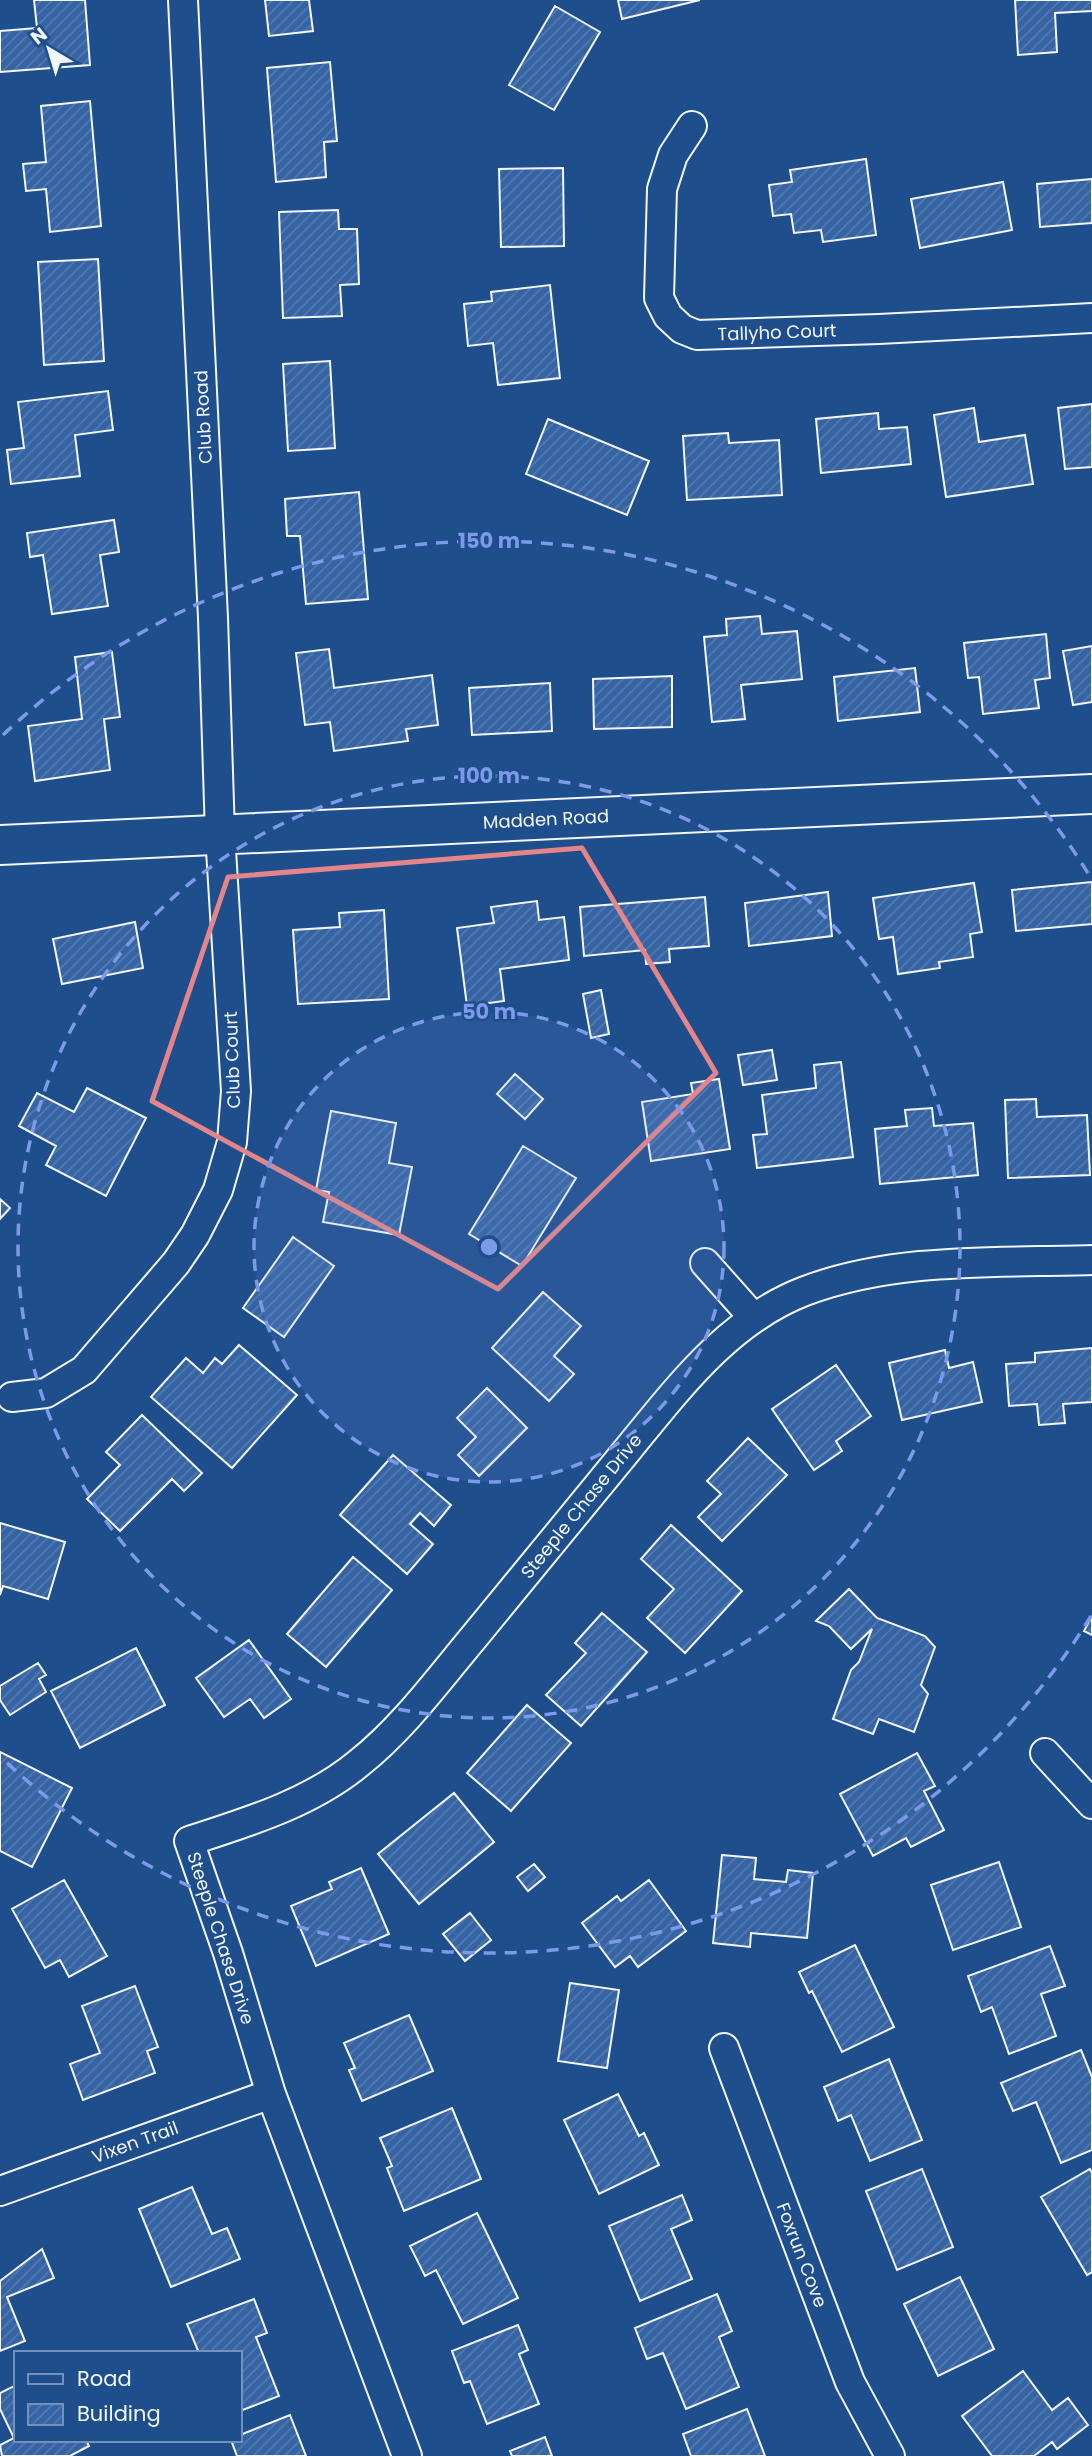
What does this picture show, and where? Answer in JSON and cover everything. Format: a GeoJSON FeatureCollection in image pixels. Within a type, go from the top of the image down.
{"type":"FeatureCollection","features":[{"type":"Feature","properties":{"kind":"street","name":"Club Road"},"geometry":{"type":"LineString","coordinates":[[183,0],[213,618],[220,834]]}},
{"type":"Feature","properties":{"kind":"street","name":"Tallyho Court"},"geometry":{"type":"LineString","coordinates":[[692,126],[673,155],[662,189],[659,298],[668,316],[682,329],[697,335],[1092,318]]}},
{"type":"Feature","properties":{"kind":"street","name":"Madden Road"},"geometry":{"type":"LineString","coordinates":[[0,845],[1092,794]]}},
{"type":"Feature","properties":{"kind":"street","name":"Club Court"},"geometry":{"type":"LineString","coordinates":[[12,1397],[46,1393],[84,1370],[176,1263],[195,1236],[218,1190],[232,1142],[236,1091],[220,834]]}},
{"type":"Feature","properties":{"kind":"street","name":"Steeple Chase Drive"},"geometry":{"type":"LineString","coordinates":[[407,2456],[271,2094],[228,1953],[189,1841],[261,1817],[295,1802],[338,1779],[368,1755],[421,1701],[690,1373],[754,1318],[803,1292],[855,1275],[909,1267],[1092,1260]]}},
{"type":"Feature","properties":{"kind":"street"},"geometry":{"type":"LineString","coordinates":[[705,1263],[754,1318]]}},
{"type":"Feature","properties":{"kind":"street"},"geometry":{"type":"LineString","coordinates":[[1045,1753],[1092,1804]]}},
{"type":"Feature","properties":{"kind":"street","name":"Foxrun Cove"},"geometry":{"type":"LineString","coordinates":[[724,2048],[850,2382],[890,2456]]}},
{"type":"Feature","properties":{"kind":"street","name":"Vixen Trail"},"geometry":{"type":"LineString","coordinates":[[0,2192],[271,2094]]}},
{"type":"Feature","properties":{"kind":"highlighted area"},"geometry":{"type":"Polygon","coordinates":[[[582,848],[716,1073],[498,1289],[152,1101],[228,877],[582,848]]]}},
{"type":"Feature","properties":{"kind":"building"},"geometry":{"type":"Polygon","coordinates":[[[34,0],[85,0],[90,65],[0,72],[0,31],[37,28],[34,0]]]}},
{"type":"Feature","properties":{"kind":"building"},"geometry":{"type":"Polygon","coordinates":[[[265,0],[309,0],[313,31],[269,36],[265,0]]]}},
{"type":"Feature","properties":{"kind":"building"},"geometry":{"type":"Polygon","coordinates":[[[618,0],[700,0],[622,19],[618,0]]]}},
{"type":"Feature","properties":{"kind":"building"},"geometry":{"type":"Polygon","coordinates":[[[1015,0],[1092,0],[1092,11],[1055,13],[1057,52],[1018,55],[1015,0]]]}},
{"type":"Feature","properties":{"kind":"building"},"geometry":{"type":"Polygon","coordinates":[[[555,6],[600,32],[554,110],[509,85],[555,6]]]}},
{"type":"Feature","properties":{"kind":"building"},"geometry":{"type":"Polygon","coordinates":[[[330,62],[337,141],[324,142],[326,177],[276,182],[267,68],[330,62]]]}},
{"type":"Feature","properties":{"kind":"building"},"geometry":{"type":"Polygon","coordinates":[[[90,101],[101,226],[50,232],[46,189],[26,191],[23,164],[46,162],[41,106],[90,101]]]}},
{"type":"Feature","properties":{"kind":"building"},"geometry":{"type":"Polygon","coordinates":[[[866,159],[876,235],[823,242],[821,230],[794,233],[791,214],[773,216],[769,185],[792,182],[790,170],[866,159]]]}},
{"type":"Feature","properties":{"kind":"building"},"geometry":{"type":"Polygon","coordinates":[[[563,168],[564,246],[501,247],[499,169],[563,168]]]}},
{"type":"Feature","properties":{"kind":"building"},"geometry":{"type":"Polygon","coordinates":[[[1092,179],[1092,223],[1040,227],[1037,184],[1092,179]]]}},
{"type":"Feature","properties":{"kind":"building"},"geometry":{"type":"Polygon","coordinates":[[[1003,182],[1012,230],[920,248],[911,199],[1003,182]]]}},
{"type":"Feature","properties":{"kind":"building"},"geometry":{"type":"Polygon","coordinates":[[[338,210],[339,229],[357,229],[359,284],[340,285],[342,316],[283,318],[279,212],[338,210]]]}},
{"type":"Feature","properties":{"kind":"building"},"geometry":{"type":"Polygon","coordinates":[[[98,259],[104,361],[44,365],[38,262],[98,259]]]}},
{"type":"Feature","properties":{"kind":"building"},"geometry":{"type":"Polygon","coordinates":[[[550,285],[560,378],[498,385],[493,343],[468,346],[464,304],[492,301],[491,292],[550,285]]]}},
{"type":"Feature","properties":{"kind":"building"},"geometry":{"type":"Polygon","coordinates":[[[330,361],[335,448],[288,451],[283,364],[330,361]]]}},
{"type":"Feature","properties":{"kind":"building"},"geometry":{"type":"Polygon","coordinates":[[[108,391],[113,430],[75,435],[80,476],[11,484],[7,450],[24,448],[18,402],[108,391]]]}},
{"type":"Feature","properties":{"kind":"building"},"geometry":{"type":"Polygon","coordinates":[[[1092,404],[1092,467],[1065,469],[1058,408],[1092,404]]]}},
{"type":"Feature","properties":{"kind":"building"},"geometry":{"type":"Polygon","coordinates":[[[974,408],[979,442],[1025,435],[1033,484],[946,497],[934,415],[974,408]]]}},
{"type":"Feature","properties":{"kind":"building"},"geometry":{"type":"Polygon","coordinates":[[[878,413],[879,429],[907,427],[911,464],[821,473],[816,419],[878,413]]]}},
{"type":"Feature","properties":{"kind":"building"},"geometry":{"type":"Polygon","coordinates":[[[548,419],[649,461],[627,515],[526,474],[548,419]]]}},
{"type":"Feature","properties":{"kind":"building"},"geometry":{"type":"Polygon","coordinates":[[[728,433],[729,443],[779,440],[782,495],[687,500],[683,436],[728,433]]]}},
{"type":"Feature","properties":{"kind":"building"},"geometry":{"type":"Polygon","coordinates":[[[359,492],[368,599],[306,604],[300,536],[287,536],[285,499],[359,492]]]}},
{"type":"Feature","properties":{"kind":"building"},"geometry":{"type":"Polygon","coordinates":[[[114,520],[119,552],[100,555],[108,606],[52,614],[43,555],[30,557],[27,533],[114,520]]]}},
{"type":"Feature","properties":{"kind":"building"},"geometry":{"type":"Polygon","coordinates":[[[760,616],[762,634],[797,631],[802,679],[741,685],[745,719],[712,722],[704,637],[727,635],[726,619],[760,616]]]}},
{"type":"Feature","properties":{"kind":"building"},"geometry":{"type":"Polygon","coordinates":[[[1046,634],[1050,678],[1035,680],[1039,708],[983,714],[979,677],[968,678],[964,643],[1046,634]]]}},
{"type":"Feature","properties":{"kind":"building"},"geometry":{"type":"Polygon","coordinates":[[[1092,646],[1092,702],[1073,705],[1063,651],[1092,646]]]}},
{"type":"Feature","properties":{"kind":"building"},"geometry":{"type":"Polygon","coordinates":[[[329,649],[334,688],[432,675],[438,725],[406,729],[408,741],[334,751],[330,722],[305,725],[296,653],[329,649]]]}},
{"type":"Feature","properties":{"kind":"building"},"geometry":{"type":"Polygon","coordinates":[[[112,652],[120,717],[104,719],[110,770],[35,781],[28,726],[82,719],[75,657],[112,652]]]}},
{"type":"Feature","properties":{"kind":"building"},"geometry":{"type":"Polygon","coordinates":[[[915,668],[920,712],[838,721],[834,677],[915,668]]]}},
{"type":"Feature","properties":{"kind":"building"},"geometry":{"type":"Polygon","coordinates":[[[672,676],[672,727],[594,729],[593,679],[672,676]]]}},
{"type":"Feature","properties":{"kind":"building"},"geometry":{"type":"Polygon","coordinates":[[[550,683],[552,731],[472,735],[469,688],[550,683]]]}},
{"type":"Feature","properties":{"kind":"building"},"geometry":{"type":"Polygon","coordinates":[[[1092,882],[1092,924],[1016,931],[1012,890],[1092,882]]]}},
{"type":"Feature","properties":{"kind":"building"},"geometry":{"type":"Polygon","coordinates":[[[974,883],[982,932],[970,934],[973,957],[939,962],[940,968],[898,974],[893,937],[879,939],[873,898],[974,883]]]}},
{"type":"Feature","properties":{"kind":"building"},"geometry":{"type":"Polygon","coordinates":[[[828,892],[832,936],[749,946],[745,903],[828,892]]]}},
{"type":"Feature","properties":{"kind":"building"},"geometry":{"type":"Polygon","coordinates":[[[705,897],[709,946],[669,949],[670,962],[646,964],[645,950],[584,956],[580,907],[705,897]]]}},
{"type":"Feature","properties":{"kind":"building"},"geometry":{"type":"Polygon","coordinates":[[[537,901],[539,920],[564,917],[569,960],[500,969],[504,1001],[467,1006],[457,928],[494,923],[491,907],[537,901]]]}},
{"type":"Feature","properties":{"kind":"building"},"geometry":{"type":"Polygon","coordinates":[[[384,910],[389,999],[298,1004],[293,930],[340,927],[339,913],[384,910]]]}},
{"type":"Feature","properties":{"kind":"building"},"geometry":{"type":"Polygon","coordinates":[[[135,922],[143,968],[62,984],[53,939],[135,922]]]}},
{"type":"Feature","properties":{"kind":"building"},"geometry":{"type":"Polygon","coordinates":[[[601,990],[609,1034],[591,1038],[583,994],[601,990]]]}},
{"type":"Feature","properties":{"kind":"building"},"geometry":{"type":"Polygon","coordinates":[[[772,1050],[777,1080],[743,1085],[738,1055],[772,1050]]]}},
{"type":"Feature","properties":{"kind":"building"},"geometry":{"type":"Polygon","coordinates":[[[841,1062],[853,1157],[757,1168],[753,1135],[767,1134],[762,1095],[816,1088],[814,1065],[841,1062]]]}},
{"type":"Feature","properties":{"kind":"building"},"geometry":{"type":"Polygon","coordinates":[[[515,1074],[543,1099],[525,1119],[497,1094],[515,1074]]]}},
{"type":"Feature","properties":{"kind":"building"},"geometry":{"type":"Polygon","coordinates":[[[719,1079],[730,1149],[651,1161],[642,1102],[693,1094],[691,1083],[719,1079]]]}},
{"type":"Feature","properties":{"kind":"building"},"geometry":{"type":"Polygon","coordinates":[[[87,1088],[146,1118],[106,1196],[46,1165],[56,1146],[19,1126],[37,1093],[74,1112],[87,1088]]]}},
{"type":"Feature","properties":{"kind":"building"},"geometry":{"type":"Polygon","coordinates":[[[1036,1099],[1037,1117],[1087,1115],[1090,1175],[1008,1178],[1005,1100],[1036,1099]]]}},
{"type":"Feature","properties":{"kind":"building"},"geometry":{"type":"Polygon","coordinates":[[[932,1108],[934,1126],[973,1123],[978,1175],[880,1184],[875,1129],[907,1126],[905,1110],[932,1108]]]}},
{"type":"Feature","properties":{"kind":"building"},"geometry":{"type":"Polygon","coordinates":[[[331,1111],[396,1123],[389,1163],[412,1167],[399,1235],[323,1222],[329,1192],[316,1190],[331,1111]]]}},
{"type":"Feature","properties":{"kind":"building"},"geometry":{"type":"Polygon","coordinates":[[[523,1146],[576,1178],[522,1266],[469,1234],[523,1146]]]}},
{"type":"Feature","properties":{"kind":"building"},"geometry":{"type":"Polygon","coordinates":[[[0,1199],[10,1208],[0,1219],[0,1199]]]}},
{"type":"Feature","properties":{"kind":"building"},"geometry":{"type":"Polygon","coordinates":[[[293,1237],[334,1266],[284,1337],[243,1308],[293,1237]]]}},
{"type":"Feature","properties":{"kind":"building"},"geometry":{"type":"Polygon","coordinates":[[[543,1292],[581,1326],[554,1356],[574,1374],[549,1401],[492,1348],[543,1292]]]}},
{"type":"Feature","properties":{"kind":"building"},"geometry":{"type":"Polygon","coordinates":[[[239,1345],[297,1395],[232,1468],[151,1397],[186,1358],[203,1373],[215,1358],[222,1364],[239,1345]]]}},
{"type":"Feature","properties":{"kind":"building"},"geometry":{"type":"Polygon","coordinates":[[[1092,1348],[1092,1402],[1063,1404],[1065,1423],[1039,1425],[1037,1404],[1009,1406],[1006,1364],[1035,1362],[1035,1353],[1092,1348]]]}},
{"type":"Feature","properties":{"kind":"building"},"geometry":{"type":"Polygon","coordinates":[[[945,1350],[949,1368],[973,1362],[982,1402],[902,1420],[889,1363],[945,1350]]]}},
{"type":"Feature","properties":{"kind":"building"},"geometry":{"type":"Polygon","coordinates":[[[836,1365],[871,1416],[836,1441],[842,1451],[814,1470],[772,1409],[836,1365]]]}},
{"type":"Feature","properties":{"kind":"building"},"geometry":{"type":"Polygon","coordinates":[[[487,1388],[527,1428],[479,1476],[458,1455],[476,1437],[457,1418],[487,1388]]]}},
{"type":"Feature","properties":{"kind":"building"},"geometry":{"type":"Polygon","coordinates":[[[142,1415],[202,1473],[184,1491],[172,1479],[120,1531],[87,1499],[120,1465],[106,1452],[142,1415]]]}},
{"type":"Feature","properties":{"kind":"building"},"geometry":{"type":"Polygon","coordinates":[[[748,1438],[787,1475],[722,1541],[698,1517],[721,1494],[707,1481],[748,1438]]]}},
{"type":"Feature","properties":{"kind":"building"},"geometry":{"type":"Polygon","coordinates":[[[393,1455],[451,1505],[434,1526],[420,1513],[410,1524],[433,1544],[407,1574],[340,1515],[393,1455]]]}},
{"type":"Feature","properties":{"kind":"building"},"geometry":{"type":"Polygon","coordinates":[[[0,1523],[65,1542],[48,1599],[3,1586],[0,1595],[0,1523]]]}},
{"type":"Feature","properties":{"kind":"building"},"geometry":{"type":"Polygon","coordinates":[[[671,1525],[742,1591],[685,1653],[647,1618],[674,1589],[641,1559],[671,1525]]]}},
{"type":"Feature","properties":{"kind":"building"},"geometry":{"type":"Polygon","coordinates":[[[353,1557],[392,1590],[326,1667],[287,1634],[353,1557]]]}},
{"type":"Feature","properties":{"kind":"building"},"geometry":{"type":"Polygon","coordinates":[[[849,1589],[877,1618],[925,1636],[935,1647],[921,1685],[928,1694],[914,1732],[879,1719],[873,1734],[833,1719],[851,1670],[859,1662],[872,1629],[851,1649],[829,1626],[816,1621],[849,1589]]]}},
{"type":"Feature","properties":{"kind":"building"},"geometry":{"type":"Polygon","coordinates":[[[602,1613],[647,1652],[581,1726],[546,1695],[586,1653],[575,1643],[602,1613]]]}},
{"type":"Feature","properties":{"kind":"building"},"geometry":{"type":"Polygon","coordinates":[[[1092,1616],[1092,1635],[1084,1631],[1092,1616]]]}},
{"type":"Feature","properties":{"kind":"building"},"geometry":{"type":"Polygon","coordinates":[[[249,1640],[291,1699],[264,1718],[250,1699],[224,1717],[196,1678],[249,1640]]]}},
{"type":"Feature","properties":{"kind":"building"},"geometry":{"type":"Polygon","coordinates":[[[136,1648],[165,1705],[80,1748],[51,1691],[136,1648]]]}},
{"type":"Feature","properties":{"kind":"building"},"geometry":{"type":"Polygon","coordinates":[[[38,1663],[46,1675],[39,1679],[46,1692],[10,1715],[0,1700],[0,1686],[38,1663]]]}},
{"type":"Feature","properties":{"kind":"building"},"geometry":{"type":"Polygon","coordinates":[[[527,1705],[571,1743],[511,1811],[467,1773],[527,1705]]]}},
{"type":"Feature","properties":{"kind":"building"},"geometry":{"type":"Polygon","coordinates":[[[0,1752],[72,1788],[32,1867],[0,1851],[0,1752]]]}},
{"type":"Feature","properties":{"kind":"building"},"geometry":{"type":"Polygon","coordinates":[[[917,1753],[935,1786],[924,1791],[944,1830],[911,1847],[906,1838],[873,1856],[840,1794],[917,1753]]]}},
{"type":"Feature","properties":{"kind":"building"},"geometry":{"type":"Polygon","coordinates":[[[454,1793],[494,1842],[419,1904],[378,1854],[454,1793]]]}},
{"type":"Feature","properties":{"kind":"building"},"geometry":{"type":"Polygon","coordinates":[[[722,1855],[756,1858],[754,1879],[786,1882],[788,1870],[813,1873],[807,1938],[751,1933],[750,1947],[713,1943],[722,1855]]]}},
{"type":"Feature","properties":{"kind":"building"},"geometry":{"type":"Polygon","coordinates":[[[999,1862],[1021,1927],[953,1950],[931,1885],[999,1862]]]}},
{"type":"Feature","properties":{"kind":"building"},"geometry":{"type":"Polygon","coordinates":[[[534,1864],[545,1877],[528,1891],[517,1877],[534,1864]]]}},
{"type":"Feature","properties":{"kind":"building"},"geometry":{"type":"Polygon","coordinates":[[[361,1868],[389,1934],[316,1966],[291,1906],[332,1889],[329,1882],[361,1868]]]}},
{"type":"Feature","properties":{"kind":"building"},"geometry":{"type":"Polygon","coordinates":[[[64,1880],[107,1956],[69,1977],[60,1960],[45,1968],[12,1909],[64,1880]]]}},
{"type":"Feature","properties":{"kind":"building"},"geometry":{"type":"Polygon","coordinates":[[[649,1880],[686,1931],[638,1967],[630,1956],[615,1967],[582,1923],[617,1896],[621,1901],[649,1880]]]}},
{"type":"Feature","properties":{"kind":"building"},"geometry":{"type":"Polygon","coordinates":[[[470,1913],[491,1940],[465,1961],[443,1934],[470,1913]]]}},
{"type":"Feature","properties":{"kind":"building"},"geometry":{"type":"Polygon","coordinates":[[[855,1945],[894,2027],[842,2052],[812,1991],[809,1993],[799,1972],[855,1945]]]}},
{"type":"Feature","properties":{"kind":"building"},"geometry":{"type":"Polygon","coordinates":[[[1050,1946],[1065,1986],[1041,1994],[1056,2036],[1009,2054],[992,2007],[981,2012],[968,1976],[1050,1946]]]}},
{"type":"Feature","properties":{"kind":"building"},"geometry":{"type":"Polygon","coordinates":[[[570,1983],[619,1990],[607,2068],[558,2061],[570,1983]]]}},
{"type":"Feature","properties":{"kind":"building"},"geometry":{"type":"Polygon","coordinates":[[[135,1986],[158,2047],[147,2051],[155,2073],[83,2100],[70,2064],[100,2053],[82,2006],[135,1986]]]}},
{"type":"Feature","properties":{"kind":"building"},"geometry":{"type":"Polygon","coordinates":[[[409,2015],[433,2071],[362,2101],[349,2070],[355,2068],[344,2043],[409,2015]]]}},
{"type":"Feature","properties":{"kind":"building"},"geometry":{"type":"Polygon","coordinates":[[[1081,2050],[1092,2077],[1092,2150],[1061,2163],[1036,2102],[1013,2111],[1001,2083],[1081,2050]]]}},
{"type":"Feature","properties":{"kind":"building"},"geometry":{"type":"Polygon","coordinates":[[[889,2059],[922,2140],[870,2161],[851,2115],[838,2121],[824,2087],[889,2059]]]}},
{"type":"Feature","properties":{"kind":"building"},"geometry":{"type":"Polygon","coordinates":[[[618,2094],[639,2136],[644,2133],[659,2165],[599,2194],[564,2120],[618,2094]]]}},
{"type":"Feature","properties":{"kind":"building"},"geometry":{"type":"Polygon","coordinates":[[[452,2108],[481,2179],[404,2211],[387,2168],[392,2166],[380,2138],[452,2108]]]}},
{"type":"Feature","properties":{"kind":"building"},"geometry":{"type":"Polygon","coordinates":[[[922,2169],[953,2247],[897,2270],[866,2191],[922,2169]]]}},
{"type":"Feature","properties":{"kind":"building"},"geometry":{"type":"Polygon","coordinates":[[[1090,2169],[1092,2272],[1087,2275],[1041,2197],[1090,2169]]]}},
{"type":"Feature","properties":{"kind":"building"},"geometry":{"type":"Polygon","coordinates":[[[192,2187],[212,2234],[227,2228],[240,2259],[171,2287],[139,2209],[192,2187]]]}},
{"type":"Feature","properties":{"kind":"building"},"geometry":{"type":"Polygon","coordinates":[[[682,2195],[692,2220],[671,2229],[692,2279],[640,2301],[609,2226],[682,2195]]]}},
{"type":"Feature","properties":{"kind":"building"},"geometry":{"type":"Polygon","coordinates":[[[477,2213],[518,2298],[463,2324],[436,2270],[425,2276],[410,2246],[477,2213]]]}},
{"type":"Feature","properties":{"kind":"building"},"geometry":{"type":"Polygon","coordinates":[[[42,2249],[54,2278],[7,2297],[25,2341],[0,2351],[0,2281],[42,2249]]]}},
{"type":"Feature","properties":{"kind":"building"},"geometry":{"type":"Polygon","coordinates":[[[960,2277],[994,2349],[938,2376],[904,2304],[960,2277]]]}},
{"type":"Feature","properties":{"kind":"building"},"geometry":{"type":"Polygon","coordinates":[[[717,2294],[732,2331],[719,2337],[739,2387],[686,2409],[663,2353],[647,2359],[635,2328],[717,2294]]]}},
{"type":"Feature","properties":{"kind":"building"},"geometry":{"type":"Polygon","coordinates":[[[254,2299],[267,2333],[256,2337],[279,2396],[242,2410],[242,2351],[198,2351],[187,2324],[254,2299]]]}},
{"type":"Feature","properties":{"kind":"building"},"geometry":{"type":"Polygon","coordinates":[[[518,2325],[528,2350],[519,2354],[539,2404],[487,2424],[470,2381],[464,2383],[452,2351],[518,2325]]]}},
{"type":"Feature","properties":{"kind":"building"},"geometry":{"type":"Polygon","coordinates":[[[1023,2371],[1052,2410],[1068,2398],[1088,2425],[1057,2449],[1052,2442],[1034,2456],[992,2456],[962,2416],[1023,2371]]]}},
{"type":"Feature","properties":{"kind":"building"},"geometry":{"type":"Polygon","coordinates":[[[14,2386],[14,2438],[0,2409],[0,2393],[14,2386]]]}},
{"type":"Feature","properties":{"kind":"building"},"geometry":{"type":"Polygon","coordinates":[[[747,2409],[765,2456],[691,2456],[683,2434],[747,2409]]]}},
{"type":"Feature","properties":{"kind":"building"},"geometry":{"type":"Polygon","coordinates":[[[290,2415],[306,2456],[237,2456],[232,2442],[242,2442],[242,2434],[290,2415]]]}},
{"type":"Feature","properties":{"kind":"building"},"geometry":{"type":"Polygon","coordinates":[[[545,2437],[552,2456],[512,2456],[510,2451],[545,2437]]]}},
{"type":"Feature","properties":{"kind":"building"},"geometry":{"type":"Polygon","coordinates":[[[14,2438],[14,2442],[87,2442],[89,2446],[70,2456],[2,2456],[0,2445],[14,2438]]]}}]}
